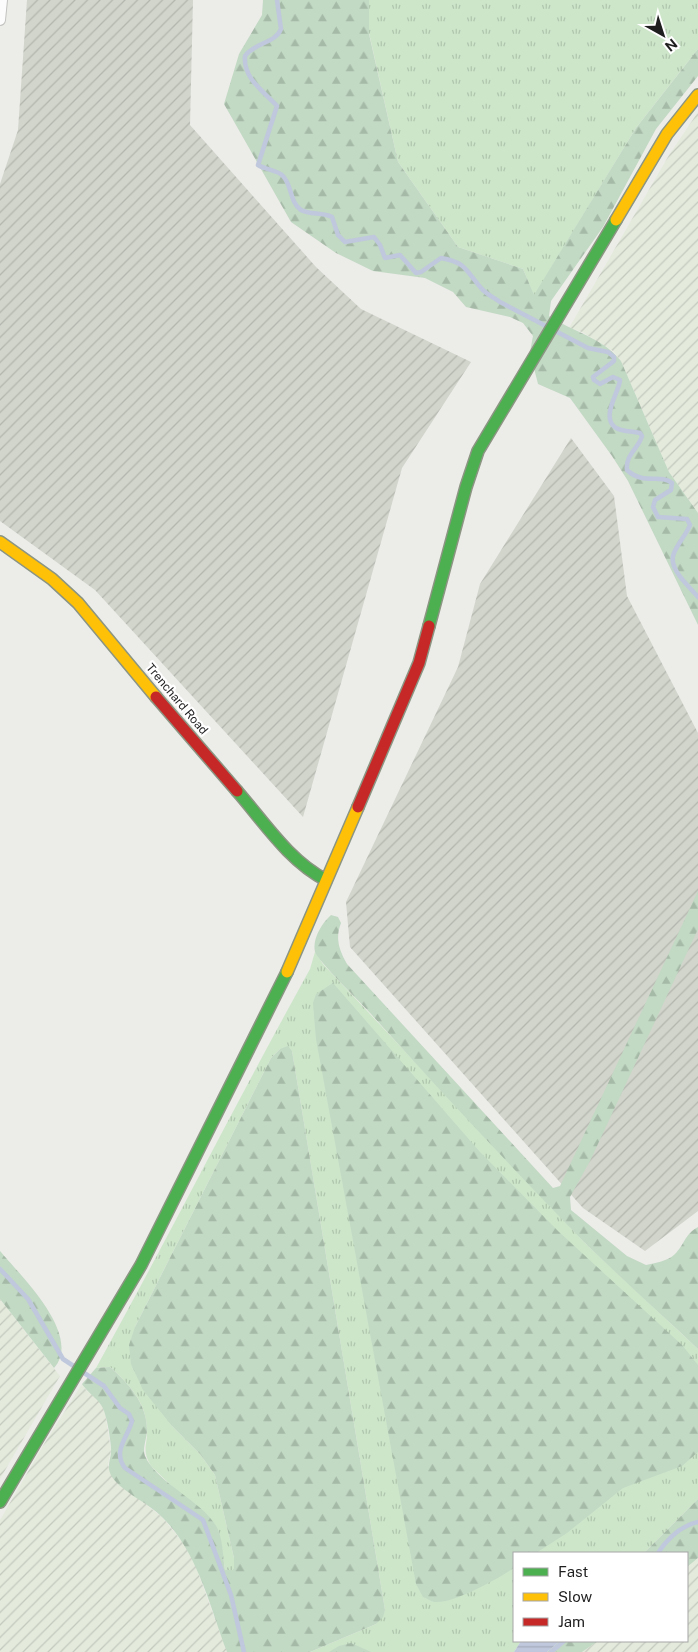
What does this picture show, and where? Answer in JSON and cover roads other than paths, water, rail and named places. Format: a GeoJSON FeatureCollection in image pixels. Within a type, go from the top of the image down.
{"type":"FeatureCollection","features":[{"type":"Feature","properties":{"kind":"main road"},"geometry":{"type":"LineString","coordinates":[[0,1502],[146,1256],[299,948],[326,880],[388,740],[423,655],[466,487],[478,451],[667,134],[698,95]]}},
{"type":"Feature","properties":{"kind":"main road","name":"Trenchard Road"},"geometry":{"type":"LineString","coordinates":[[0,542],[52,579],[78,603],[291,853],[309,871],[326,880]]}},
{"type":"Feature","properties":{"kind":"street"},"geometry":{"type":"LineString","coordinates":[[0,20],[2,0]]}},
{"type":"Feature","properties":{"kind":"water"},"geometry":{"type":"Polygon","coordinates":[[[520,1642],[559,1642],[547,1652],[514,1652],[520,1642]]]}},
{"type":"Feature","properties":{"kind":"waterway"},"geometry":{"type":"LineString","coordinates":[[277,0],[281,29],[275,37],[254,48],[245,56],[245,64],[251,78],[277,106],[258,165],[278,172],[283,176],[297,207],[301,210],[332,217],[338,235],[345,242],[374,237],[380,245],[385,258],[400,255],[416,273],[421,272],[441,258],[456,262],[465,268],[487,294],[500,302],[588,348],[608,352],[614,357],[614,361],[593,377],[594,380],[600,384],[613,377],[620,380],[610,411],[610,418],[616,428],[640,433],[642,436],[628,460],[627,470],[633,475],[646,479],[662,479],[672,483],[671,490],[655,500],[653,507],[658,517],[687,519],[690,525],[676,549],[673,559],[676,571],[698,597]]}},
{"type":"Feature","properties":{"kind":"waterway"},"geometry":{"type":"LineString","coordinates":[[0,1269],[28,1299],[63,1359],[104,1386],[120,1408],[129,1414],[132,1421],[120,1450],[121,1462],[125,1468],[203,1520],[231,1595],[244,1652]]}},
{"type":"Feature","properties":{"kind":"waterway"},"geometry":{"type":"LineString","coordinates":[[659,1552],[675,1533],[686,1526],[698,1522]]}},
{"type":"Feature","properties":{"kind":"waterway"},"geometry":{"type":"LineString","coordinates":[[551,1652],[563,1642]]}}]}
